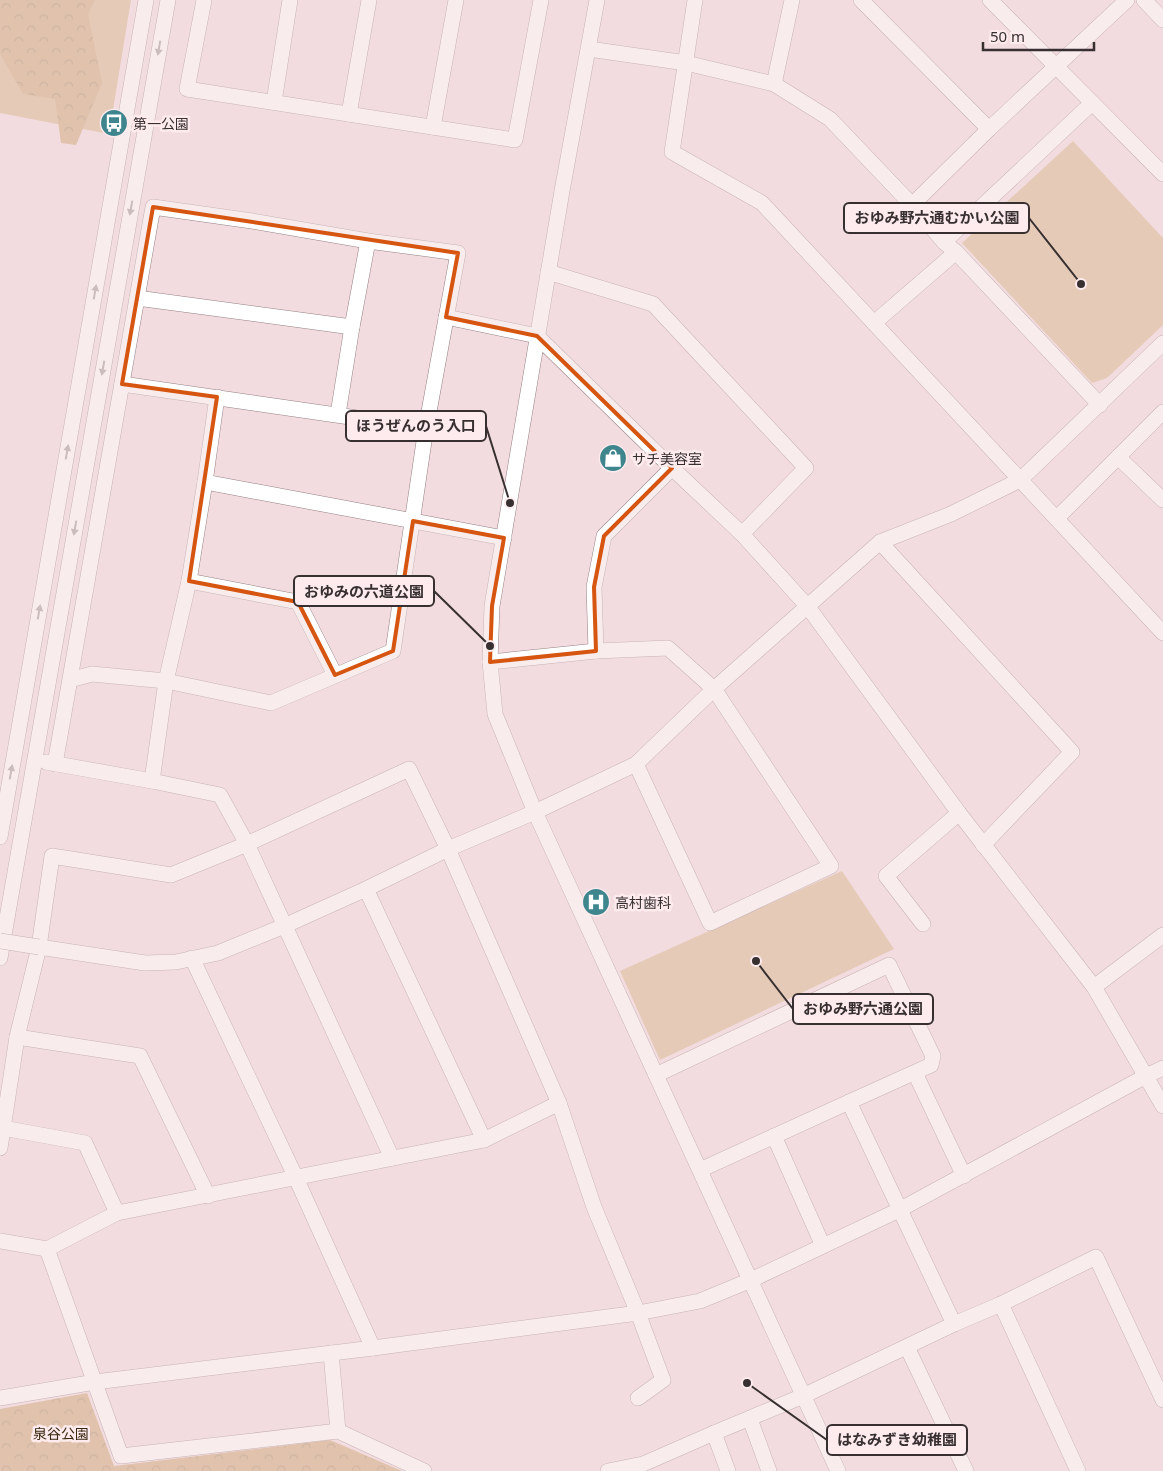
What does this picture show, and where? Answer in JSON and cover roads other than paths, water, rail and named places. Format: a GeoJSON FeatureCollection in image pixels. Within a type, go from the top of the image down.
{"type":"FeatureCollection","features":[{"type":"Feature","properties":{"kind":"street"},"geometry":{"type":"LineString","coordinates":[[0,837],[146,0]]}},
{"type":"Feature","properties":{"kind":"street"},"geometry":{"type":"LineString","coordinates":[[0,958],[168,0]]}},
{"type":"Feature","properties":{"kind":"street"},"geometry":{"type":"LineString","coordinates":[[204,0],[187,89],[515,140],[541,0]]}},
{"type":"Feature","properties":{"kind":"street"},"geometry":{"type":"LineString","coordinates":[[274,102],[290,0]]}},
{"type":"Feature","properties":{"kind":"street"},"geometry":{"type":"LineString","coordinates":[[349,114],[369,0]]}},
{"type":"Feature","properties":{"kind":"street"},"geometry":{"type":"LineString","coordinates":[[433,127],[456,0]]}},
{"type":"Feature","properties":{"kind":"street"},"geometry":{"type":"LineString","coordinates":[[597,0],[548,272],[492,606],[490,662],[495,714],[535,812],[838,1471]]}},
{"type":"Feature","properties":{"kind":"street"},"geometry":{"type":"LineString","coordinates":[[695,0],[672,152],[762,203],[1163,633]]}},
{"type":"Feature","properties":{"kind":"street"},"geometry":{"type":"LineString","coordinates":[[774,84],[792,0]]}},
{"type":"Feature","properties":{"kind":"street"},"geometry":{"type":"LineString","coordinates":[[861,0],[989,129]]}},
{"type":"Feature","properties":{"kind":"street"},"geometry":{"type":"LineString","coordinates":[[990,0],[1163,174]]}},
{"type":"Feature","properties":{"kind":"street"},"geometry":{"type":"LineString","coordinates":[[912,205],[989,129],[1127,0]]}},
{"type":"Feature","properties":{"kind":"street"},"geometry":{"type":"LineString","coordinates":[[1144,0],[1163,20]]}},
{"type":"Feature","properties":{"kind":"street"},"geometry":{"type":"LineString","coordinates":[[589,49],[686,63],[774,84],[830,119],[912,205],[944,242],[956,252],[1100,405]]}},
{"type":"Feature","properties":{"kind":"street"},"geometry":{"type":"LineString","coordinates":[[944,242],[1092,103]]}},
{"type":"Feature","properties":{"kind":"street"},"geometry":{"type":"LineString","coordinates":[[55,764],[153,207],[252,221],[368,241],[458,253],[426,428],[393,651],[271,703],[166,681],[92,674],[70,680]]}},
{"type":"Feature","properties":{"kind":"street"},"geometry":{"type":"LineString","coordinates":[[338,414],[368,241]]}},
{"type":"Feature","properties":{"kind":"street"},"geometry":{"type":"LineString","coordinates":[[874,324],[956,252]]}},
{"type":"Feature","properties":{"kind":"street"},"geometry":{"type":"LineString","coordinates":[[548,272],[654,304],[806,468],[742,534]]}},
{"type":"Feature","properties":{"kind":"street"},"geometry":{"type":"LineString","coordinates":[[137,298],[352,328]]}},
{"type":"Feature","properties":{"kind":"street"},"geometry":{"type":"LineString","coordinates":[[446,317],[538,336],[742,534],[808,607],[958,813],[1094,987],[1163,1106]]}},
{"type":"Feature","properties":{"kind":"street"},"geometry":{"type":"LineString","coordinates":[[0,941],[145,962],[176,962],[218,953],[366,889],[448,849],[535,812],[636,764],[714,689],[880,542],[951,514],[1020,480],[1163,343]]}},
{"type":"Feature","properties":{"kind":"street"},"geometry":{"type":"LineString","coordinates":[[122,384],[426,428]]}},
{"type":"Feature","properties":{"kind":"street"},"geometry":{"type":"LineString","coordinates":[[152,781],[166,681],[189,581],[217,397]]}},
{"type":"Feature","properties":{"kind":"street"},"geometry":{"type":"LineString","coordinates":[[1057,518],[1163,412]]}},
{"type":"Feature","properties":{"kind":"street"},"geometry":{"type":"LineString","coordinates":[[1118,457],[1163,500]]}},
{"type":"Feature","properties":{"kind":"street"},"geometry":{"type":"LineString","coordinates":[[596,651],[594,587],[604,536],[672,468]]}},
{"type":"Feature","properties":{"kind":"street"},"geometry":{"type":"LineString","coordinates":[[205,482],[504,538]]}},
{"type":"Feature","properties":{"kind":"street"},"geometry":{"type":"LineString","coordinates":[[880,542],[1072,752],[984,845]]}},
{"type":"Feature","properties":{"kind":"street"},"geometry":{"type":"LineString","coordinates":[[189,581],[298,602],[335,675]]}},
{"type":"Feature","properties":{"kind":"street"},"geometry":{"type":"LineString","coordinates":[[490,662],[596,651],[668,648],[714,689],[831,866],[710,923],[636,764]]}},
{"type":"Feature","properties":{"kind":"street"},"geometry":{"type":"LineString","coordinates":[[35,760],[220,795],[246,844],[392,1158]]}},
{"type":"Feature","properties":{"kind":"street"},"geometry":{"type":"LineString","coordinates":[[0,1148],[17,1037],[39,947],[52,856],[171,875],[246,844],[409,769],[448,849],[559,1103],[594,1207],[638,1313],[663,1380],[638,1398]]}},
{"type":"Feature","properties":{"kind":"street"},"geometry":{"type":"LineString","coordinates":[[923,924],[886,876],[958,813]]}},
{"type":"Feature","properties":{"kind":"street"},"geometry":{"type":"LineString","coordinates":[[366,889],[484,1140]]}},
{"type":"Feature","properties":{"kind":"street"},"geometry":{"type":"LineString","coordinates":[[1094,987],[1163,935]]}},
{"type":"Feature","properties":{"kind":"street"},"geometry":{"type":"LineString","coordinates":[[192,958],[296,1178],[373,1348]]}},
{"type":"Feature","properties":{"kind":"street"},"geometry":{"type":"LineString","coordinates":[[656,1074],[890,965],[933,1056],[931,1065],[915,1073],[700,1170]]}},
{"type":"Feature","properties":{"kind":"street"},"geometry":{"type":"LineString","coordinates":[[17,1037],[140,1056],[208,1196]]}},
{"type":"Feature","properties":{"kind":"street"},"geometry":{"type":"LineString","coordinates":[[0,1398],[96,1382],[638,1313],[700,1301],[751,1280],[900,1210],[1163,1068]]}},
{"type":"Feature","properties":{"kind":"street"},"geometry":{"type":"LineString","coordinates":[[915,1073],[964,1176]]}},
{"type":"Feature","properties":{"kind":"street"},"geometry":{"type":"LineString","coordinates":[[849,1102],[954,1324]]}},
{"type":"Feature","properties":{"kind":"street"},"geometry":{"type":"LineString","coordinates":[[0,1241],[47,1250],[117,1213],[484,1140],[559,1103]]}},
{"type":"Feature","properties":{"kind":"street"},"geometry":{"type":"LineString","coordinates":[[3,1128],[85,1143],[117,1213]]}},
{"type":"Feature","properties":{"kind":"street"},"geometry":{"type":"LineString","coordinates":[[774,1136],[823,1246]]}},
{"type":"Feature","properties":{"kind":"street"},"geometry":{"type":"LineString","coordinates":[[47,1250],[121,1456],[338,1431],[424,1471]]}},
{"type":"Feature","properties":{"kind":"street"},"geometry":{"type":"LineString","coordinates":[[608,1471],[643,1464],[803,1396],[954,1324],[1001,1304],[1096,1257],[1163,1400]]}},
{"type":"Feature","properties":{"kind":"street"},"geometry":{"type":"LineString","coordinates":[[1001,1304],[1078,1471]]}},
{"type":"Feature","properties":{"kind":"street"},"geometry":{"type":"LineString","coordinates":[[907,1347],[966,1471]]}},
{"type":"Feature","properties":{"kind":"street"},"geometry":{"type":"LineString","coordinates":[[331,1353],[338,1431]]}},
{"type":"Feature","properties":{"kind":"street"},"geometry":{"type":"LineString","coordinates":[[750,1419],[769,1471]]}},
{"type":"Feature","properties":{"kind":"street"},"geometry":{"type":"LineString","coordinates":[[714,1433],[728,1471]]}},
{"type":"Feature","properties":{"kind":"place","name":"第一公園"},"geometry":{"type":"Point","coordinates":[114,123]}},
{"type":"Feature","properties":{"kind":"place","name":"おゆみ野六通むかい公園"},"geometry":{"type":"Point","coordinates":[1081,284]}},
{"type":"Feature","properties":{"kind":"place","name":"サチ美容室"},"geometry":{"type":"Point","coordinates":[613,458]}},
{"type":"Feature","properties":{"kind":"place","name":"ほうぜんのう入口"},"geometry":{"type":"Point","coordinates":[510,503]}},
{"type":"Feature","properties":{"kind":"place","name":"おゆみの六道公園"},"geometry":{"type":"Point","coordinates":[490,646]}},
{"type":"Feature","properties":{"kind":"place","name":"高村歯科"},"geometry":{"type":"Point","coordinates":[596,902]}},
{"type":"Feature","properties":{"kind":"place","name":"おゆみ野六通公園"},"geometry":{"type":"Point","coordinates":[756,961]}},
{"type":"Feature","properties":{"kind":"place","name":"はなみずき幼稚園"},"geometry":{"type":"Point","coordinates":[747,1383]}},
{"type":"Feature","properties":{"kind":"park label","name":"泉谷公園"},"geometry":{"type":"Point","coordinates":[61,1433]}}]}
